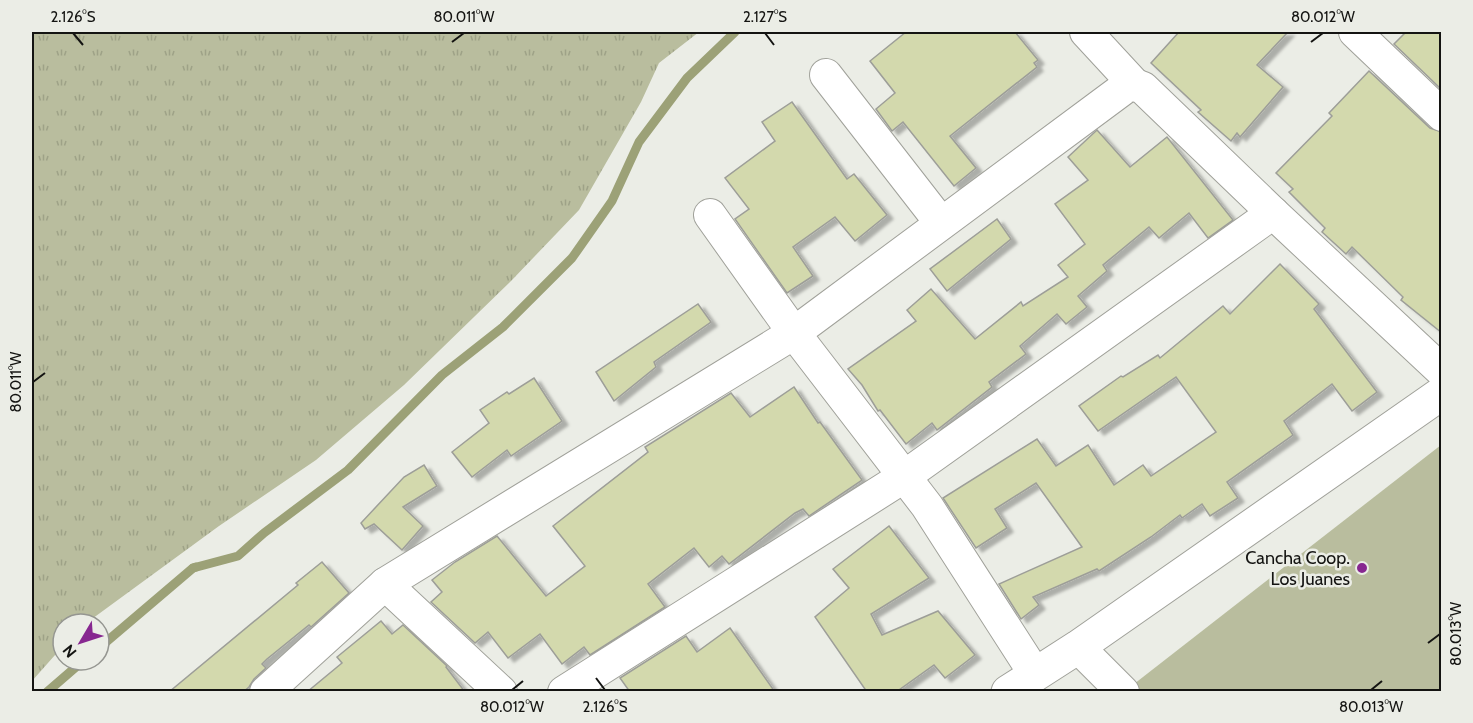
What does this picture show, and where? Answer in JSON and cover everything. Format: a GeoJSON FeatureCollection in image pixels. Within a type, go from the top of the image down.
{"type":"FeatureCollection","features":[{"type":"Feature","properties":{"kind":"street"},"geometry":{"type":"LineString","coordinates":[[1086,32],[1136,85],[1143,88],[1442,371]]}},
{"type":"Feature","properties":{"kind":"street"},"geometry":{"type":"LineString","coordinates":[[1355,32],[1442,115]]}},
{"type":"Feature","properties":{"kind":"street"},"geometry":{"type":"LineString","coordinates":[[826,75],[941,223]]}},
{"type":"Feature","properties":{"kind":"street"},"geometry":{"type":"LineString","coordinates":[[266,692],[385,584],[795,333],[1127,86],[1136,85]]}},
{"type":"Feature","properties":{"kind":"street"},"geometry":{"type":"LineString","coordinates":[[564,692],[905,476],[1273,213]]}},
{"type":"Feature","properties":{"kind":"street"},"geometry":{"type":"LineString","coordinates":[[710,214],[795,333],[927,506],[1035,674]]}},
{"type":"Feature","properties":{"kind":"street"},"geometry":{"type":"LineString","coordinates":[[1008,692],[1078,647],[1442,393]]}},
{"type":"Feature","properties":{"kind":"street"},"geometry":{"type":"LineString","coordinates":[[385,584],[501,692]]}},
{"type":"Feature","properties":{"kind":"street"},"geometry":{"type":"LineString","coordinates":[[1078,647],[1123,692]]}},
{"type":"Feature","properties":{"kind":"green space"},"geometry":{"type":"Polygon","coordinates":[[[32,32],[699,32],[659,63],[641,102],[579,210],[512,280],[404,385],[316,460],[219,526],[101,612],[51,612],[51,660],[32,681],[32,32]]]}},
{"type":"Feature","properties":{"kind":"green space","name":"Cancha Coop. Los Juanes"},"geometry":{"type":"Polygon","coordinates":[[[1441,445],[1441,691],[1125,691],[1441,445]]]}},
{"type":"Feature","properties":{"kind":"building"},"geometry":{"type":"Polygon","coordinates":[[[906,32],[1015,32],[1038,60],[1034,63],[1037,67],[950,136],[976,168],[954,186],[903,122],[892,131],[876,109],[895,93],[870,61],[906,32]]]}},
{"type":"Feature","properties":{"kind":"building"},"geometry":{"type":"Polygon","coordinates":[[[1179,32],[1288,32],[1257,65],[1283,87],[1240,137],[1237,133],[1231,141],[1198,112],[1201,110],[1151,63],[1179,32]]]}},
{"type":"Feature","properties":{"kind":"building"},"geometry":{"type":"Polygon","coordinates":[[[1406,32],[1442,32],[1442,90],[1394,44],[1406,32]]]}},
{"type":"Feature","properties":{"kind":"building"},"geometry":{"type":"Polygon","coordinates":[[[1369,71],[1430,128],[1442,132],[1442,333],[1401,300],[1403,297],[1352,247],[1346,254],[1322,232],[1325,228],[1289,192],[1293,189],[1276,173],[1332,116],[1329,113],[1369,71]]]}},
{"type":"Feature","properties":{"kind":"building"},"geometry":{"type":"Polygon","coordinates":[[[792,102],[847,179],[854,174],[887,215],[855,241],[835,217],[793,247],[813,276],[787,293],[735,219],[749,209],[725,178],[775,141],[762,122],[792,102]]]}},
{"type":"Feature","properties":{"kind":"building"},"geometry":{"type":"Polygon","coordinates":[[[1097,130],[1130,167],[1167,137],[1233,220],[1208,238],[1189,213],[1159,238],[1149,227],[1103,265],[1107,271],[1078,296],[1087,307],[1066,324],[1057,314],[1020,346],[1026,354],[989,382],[992,387],[937,430],[932,423],[906,444],[880,410],[878,411],[862,385],[848,369],[916,321],[907,310],[931,289],[975,339],[1021,302],[1023,306],[1068,277],[1058,265],[1085,244],[1055,204],[1088,180],[1068,157],[1097,130]]]}},
{"type":"Feature","properties":{"kind":"building"},"geometry":{"type":"Polygon","coordinates":[[[997,219],[1011,239],[947,291],[930,269],[997,219]]]}},
{"type":"Feature","properties":{"kind":"building"},"geometry":{"type":"Polygon","coordinates":[[[1280,264],[1319,304],[1314,309],[1377,392],[1352,411],[1332,384],[1284,421],[1293,435],[1227,482],[1238,498],[1210,516],[1202,504],[1182,518],[1180,515],[1099,571],[1097,569],[1033,597],[1039,605],[1021,619],[999,584],[1082,547],[1036,483],[995,509],[1007,528],[976,548],[943,498],[1037,439],[1056,466],[1088,445],[1114,485],[1143,465],[1151,476],[1216,432],[1176,377],[1098,431],[1079,406],[1121,376],[1123,377],[1158,355],[1160,358],[1223,306],[1230,314],[1280,264]]]}},
{"type":"Feature","properties":{"kind":"building"},"geometry":{"type":"Polygon","coordinates":[[[698,304],[711,322],[654,362],[656,367],[614,401],[596,372],[698,304]]]}},
{"type":"Feature","properties":{"kind":"building"},"geometry":{"type":"Polygon","coordinates":[[[534,378],[562,421],[511,456],[507,450],[472,477],[452,452],[489,423],[480,410],[534,378]]]}},
{"type":"Feature","properties":{"kind":"building"},"geometry":{"type":"Polygon","coordinates":[[[794,387],[818,423],[820,422],[862,480],[809,516],[803,509],[795,513],[729,564],[722,556],[709,567],[694,548],[648,584],[665,607],[590,655],[584,647],[562,664],[540,634],[508,658],[488,632],[475,643],[431,602],[442,592],[432,580],[455,562],[497,536],[546,596],[585,566],[553,526],[648,452],[645,447],[731,393],[750,417],[794,387]]]}},
{"type":"Feature","properties":{"kind":"building"},"geometry":{"type":"Polygon","coordinates":[[[424,465],[437,486],[403,507],[423,526],[402,550],[374,524],[365,529],[361,523],[404,477],[424,465]]]}},
{"type":"Feature","properties":{"kind":"building"},"geometry":{"type":"Polygon","coordinates":[[[889,526],[929,578],[871,614],[882,635],[938,611],[975,655],[945,678],[934,665],[896,692],[867,692],[815,617],[849,588],[833,569],[889,526]]]}},
{"type":"Feature","properties":{"kind":"building"},"geometry":{"type":"Polygon","coordinates":[[[322,562],[349,593],[311,627],[309,625],[267,659],[262,664],[266,668],[249,687],[243,692],[169,692],[298,585],[296,583],[322,562]]]}},
{"type":"Feature","properties":{"kind":"building"},"geometry":{"type":"Polygon","coordinates":[[[381,621],[392,634],[403,625],[447,666],[465,692],[307,692],[342,663],[337,657],[381,621]]]}},
{"type":"Feature","properties":{"kind":"building"},"geometry":{"type":"Polygon","coordinates":[[[730,628],[775,692],[630,692],[620,678],[686,636],[697,652],[730,628]]]}},
{"type":"Feature","properties":{"kind":"waterway"},"geometry":{"type":"LineString","coordinates":[[193,568],[238,556],[264,533],[348,470],[442,375],[503,327],[572,258],[612,201],[639,142],[687,78],[735,32]]}},
{"type":"Feature","properties":{"kind":"waterway"},"geometry":{"type":"LineString","coordinates":[[111,638],[196,567]]}},
{"type":"Feature","properties":{"kind":"waterway"},"geometry":{"type":"LineString","coordinates":[[47,692],[70,672]]}},
{"type":"Feature","properties":{"kind":"place","name":"Cancha Coop. Los Juanes"},"geometry":{"type":"Point","coordinates":[1362,568]}}]}
